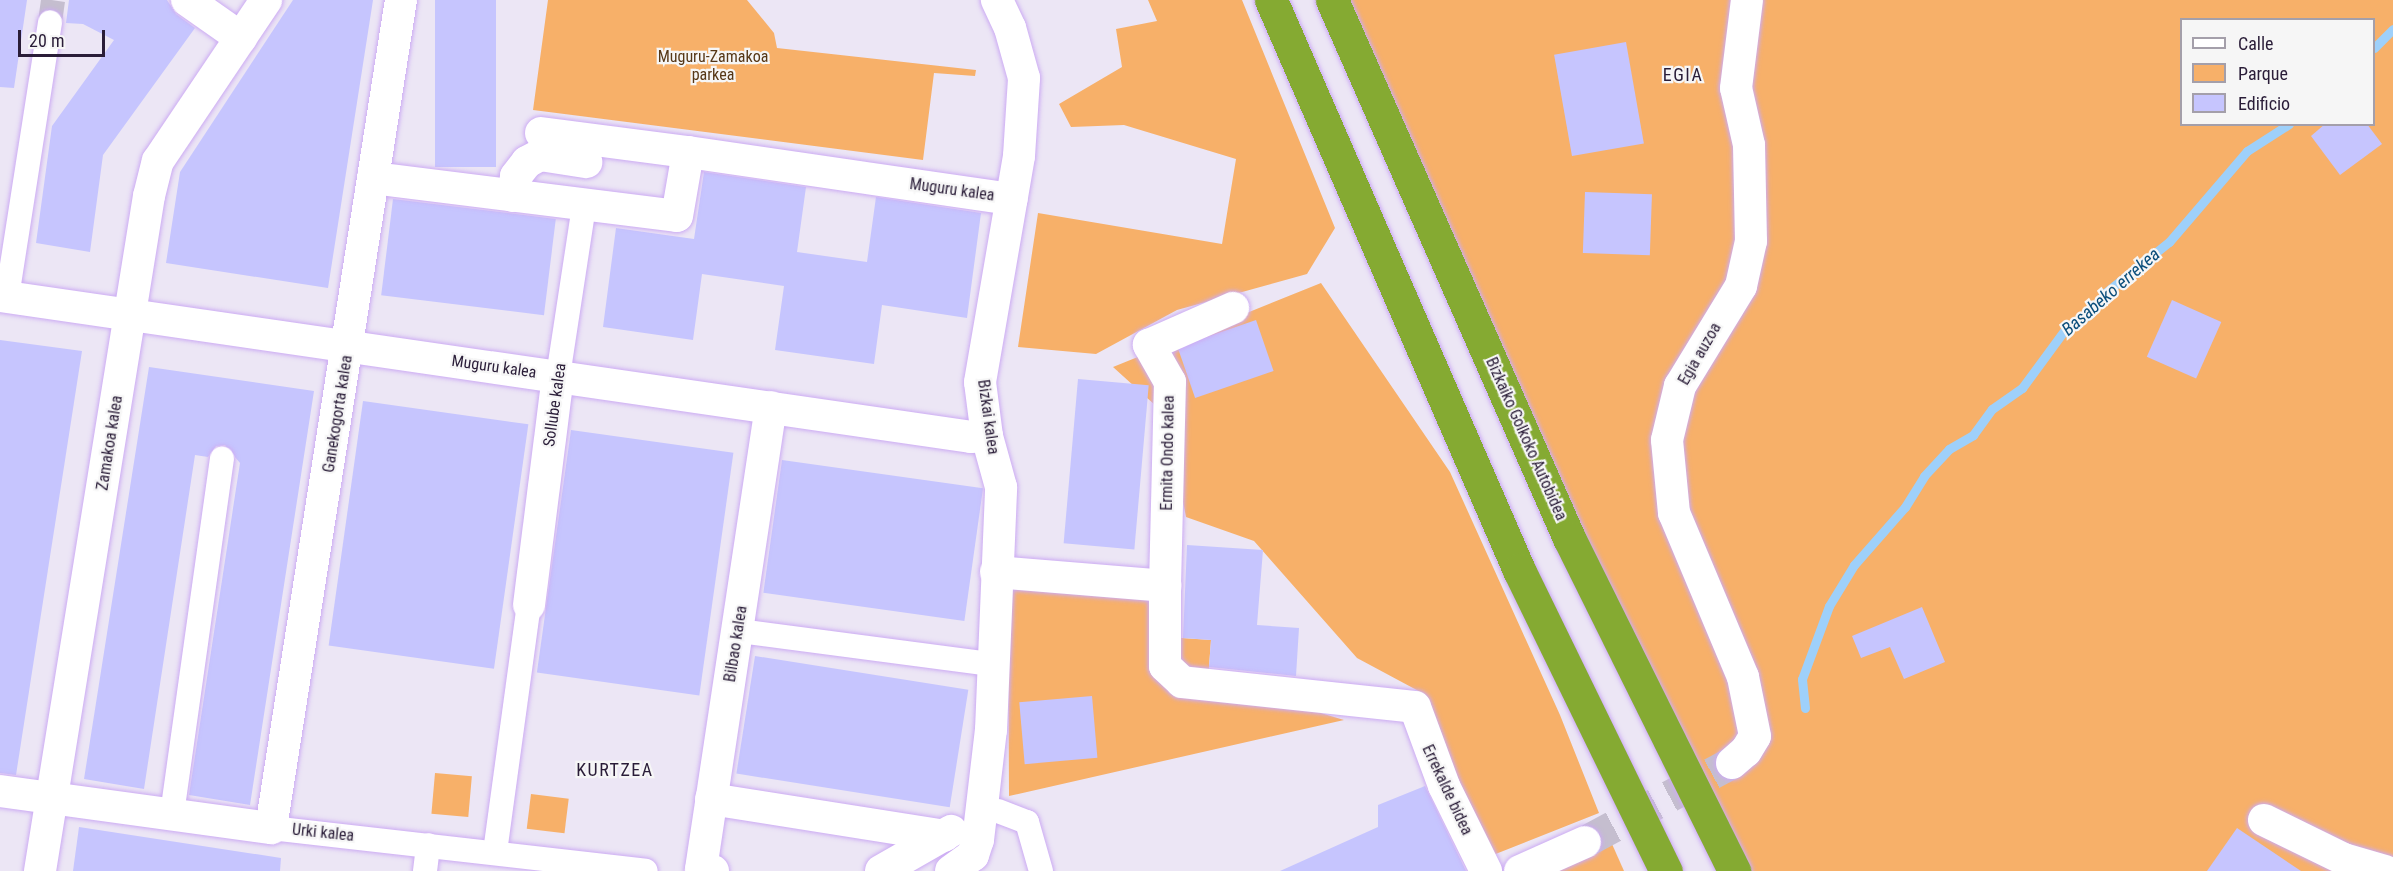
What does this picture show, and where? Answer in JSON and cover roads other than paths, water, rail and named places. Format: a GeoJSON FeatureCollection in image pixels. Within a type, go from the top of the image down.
{"type":"FeatureCollection","features":[{"type":"Feature","properties":{"kind":"highway"},"geometry":{"type":"LineString","coordinates":[[1271,0],[1519,570],[1666,871]]}},
{"type":"Feature","properties":{"kind":"highway","name":"Bizkaiko Golkoko Autobidea"},"geometry":{"type":"LineString","coordinates":[[1332,0],[1569,538],[1734,871]]}},
{"type":"Feature","properties":{"kind":"street"},"geometry":{"type":"LineString","coordinates":[[187,0],[241,38]]}},
{"type":"Feature","properties":{"kind":"street","name":"Zamakoa kalea"},"geometry":{"type":"LineString","coordinates":[[40,871],[149,196],[159,161],[266,0]]}},
{"type":"Feature","properties":{"kind":"street","name":"Ganekogorta kalea"},"geometry":{"type":"LineString","coordinates":[[271,828],[349,346],[401,0]]}},
{"type":"Feature","properties":{"kind":"street","name":"Bizkai kalea"},"geometry":{"type":"LineString","coordinates":[[951,871],[973,855],[991,808],[991,664],[1000,487],[987,436],[980,382],[1012,199],[1023,78],[1010,28],[997,0]]}},
{"type":"Feature","properties":{"kind":"street","name":"Egia auzoa"},"geometry":{"type":"LineString","coordinates":[[1731,762],[1746,750],[1755,736],[1743,677],[1674,513],[1666,440],[1680,386],[1741,286],[1751,241],[1749,145],[1736,88],[1747,0]]}},
{"type":"Feature","properties":{"kind":"street"},"geometry":{"type":"LineString","coordinates":[[4,297],[50,22]]}},
{"type":"Feature","properties":{"kind":"street","name":"Muguru kalea"},"geometry":{"type":"LineString","coordinates":[[541,133],[1012,199]]}},
{"type":"Feature","properties":{"kind":"street"},"geometry":{"type":"LineString","coordinates":[[373,178],[677,216],[688,152]]}},
{"type":"Feature","properties":{"kind":"street"},"geometry":{"type":"LineString","coordinates":[[513,196],[516,176],[527,162],[540,155],[586,162]]}},
{"type":"Feature","properties":{"kind":"street","name":"Sollube kalea"},"geometry":{"type":"LineString","coordinates":[[529,605],[558,376],[584,206]]}},
{"type":"Feature","properties":{"kind":"street","name":"Muguru kalea"},"geometry":{"type":"LineString","coordinates":[[4,297],[971,437],[987,436]]}},
{"type":"Feature","properties":{"kind":"street","name":"Ermita Ondo kalea"},"geometry":{"type":"LineString","coordinates":[[1233,308],[1149,345],[1170,382],[1165,666],[1182,682],[1415,707]]}},
{"type":"Feature","properties":{"kind":"street","name":"Bilbao kalea"},"geometry":{"type":"LineString","coordinates":[[703,870],[711,799],[771,407]]}},
{"type":"Feature","properties":{"kind":"street"},"geometry":{"type":"LineString","coordinates":[[172,814],[222,459]]}},
{"type":"Feature","properties":{"kind":"street"},"geometry":{"type":"LineString","coordinates":[[996,572],[1165,586]]}},
{"type":"Feature","properties":{"kind":"street"},"geometry":{"type":"LineString","coordinates":[[495,852],[529,605]]}},
{"type":"Feature","properties":{"kind":"street"},"geometry":{"type":"LineString","coordinates":[[738,631],[991,664]]}},
{"type":"Feature","properties":{"kind":"street","name":"Errekalde bidea"},"geometry":{"type":"LineString","coordinates":[[1415,707],[1444,786],[1486,871]]}},
{"type":"Feature","properties":{"kind":"street","name":"Urki kalea"},"geometry":{"type":"LineString","coordinates":[[0,791],[271,828],[428,844],[646,871]]}},
{"type":"Feature","properties":{"kind":"street"},"geometry":{"type":"LineString","coordinates":[[711,799],[944,836]]}},
{"type":"Feature","properties":{"kind":"street"},"geometry":{"type":"LineString","coordinates":[[881,871],[991,808],[1027,822],[1041,871]]}},
{"type":"Feature","properties":{"kind":"street"},"geometry":{"type":"LineString","coordinates":[[2264,820],[2340,865],[2385,871]]}},
{"type":"Feature","properties":{"kind":"street"},"geometry":{"type":"LineString","coordinates":[[1520,871],[1585,842]]}},
{"type":"Feature","properties":{"kind":"street"},"geometry":{"type":"LineString","coordinates":[[425,871],[428,844]]}},
{"type":"Feature","properties":{"kind":"waterway","name":"Basabeko errekea"},"geometry":{"type":"LineString","coordinates":[[2375,47],[2393,29]]}},
{"type":"Feature","properties":{"kind":"waterway","name":"Basabeko errekea"},"geometry":{"type":"LineString","coordinates":[[1805,708],[1802,679],[1829,606],[1854,565],[1905,507],[1924,476],[1949,449],[1973,435],[1992,409],[2022,388],[2066,328],[2090,314],[2105,293],[2169,242],[2247,151],[2286,126]]}},
{"type":"Feature","properties":{"kind":"tunnel"},"geometry":{"type":"LineString","coordinates":[[50,22],[53,0]]}},
{"type":"Feature","properties":{"kind":"tunnel"},"geometry":{"type":"LineString","coordinates":[[1585,842],[1732,763]]}},
{"type":"Feature","properties":{"kind":"district","name":"EGIA"},"geometry":{"type":"Point","coordinates":[1683,75]}},
{"type":"Feature","properties":{"kind":"district","name":"KURTZEA"},"geometry":{"type":"Point","coordinates":[615,770]}},
{"type":"Feature","properties":{"kind":"park label","name":"Muguru-Zamakoa parkea"},"geometry":{"type":"Point","coordinates":[713,66]}}]}
